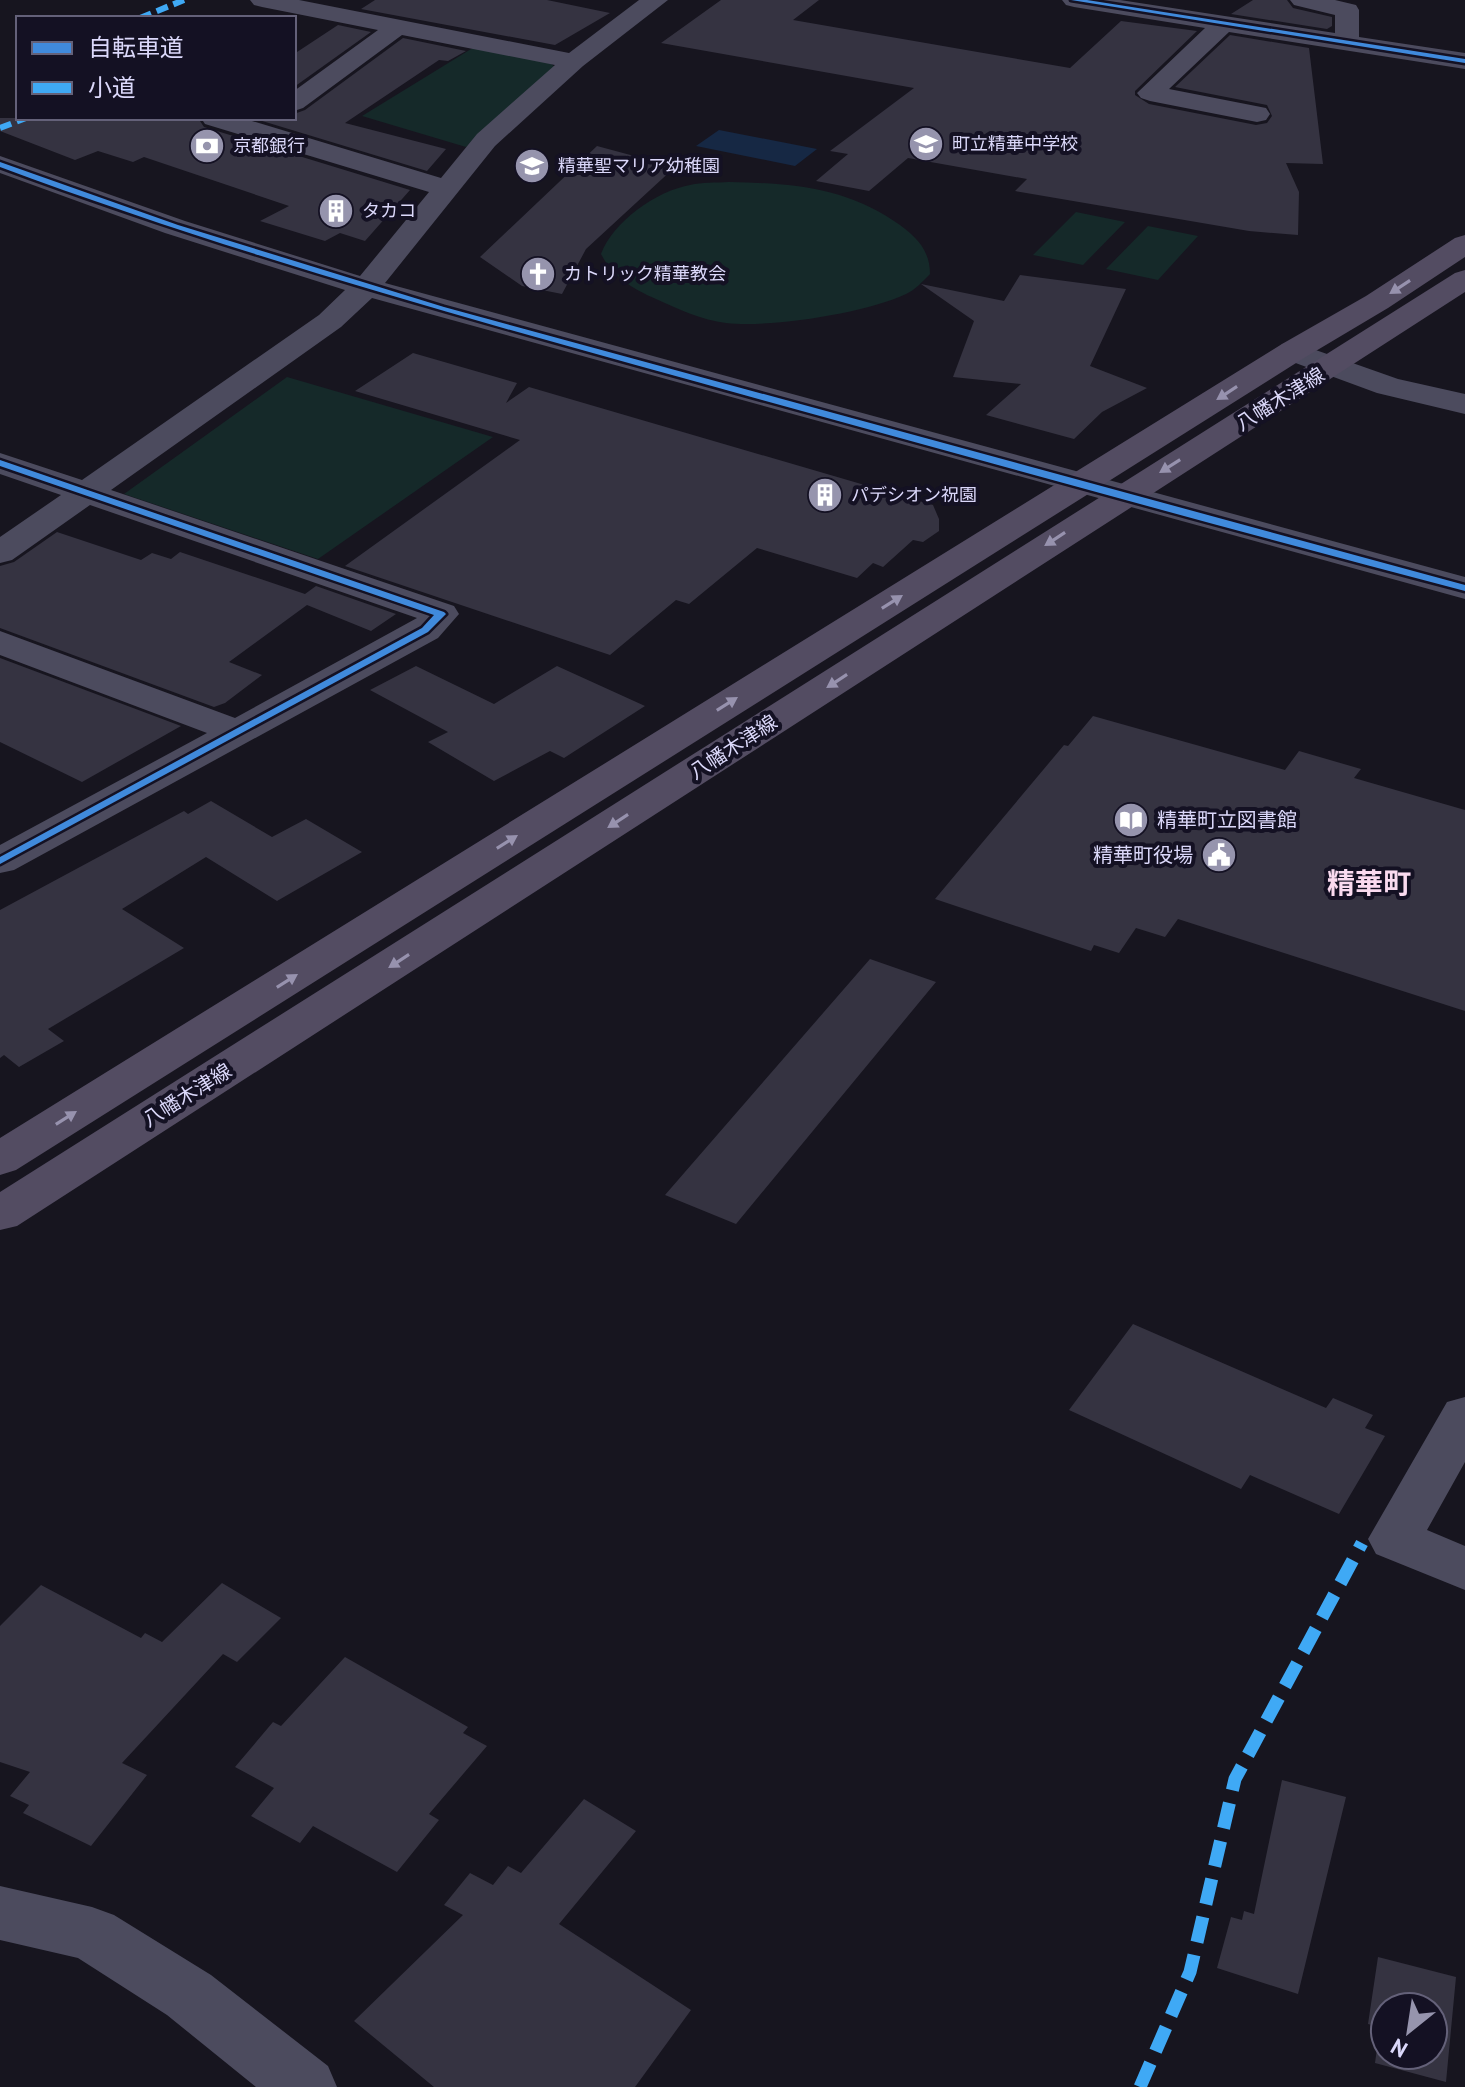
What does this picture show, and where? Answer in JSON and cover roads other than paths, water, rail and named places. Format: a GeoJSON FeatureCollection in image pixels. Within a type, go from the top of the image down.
{"type":"FeatureCollection","features":[{"type":"Feature","properties":{"kind":"main road","name":"八幡木津線"},"geometry":{"type":"LineString","coordinates":[[0,1159],[1293,351],[1377,302],[1465,244]]}},
{"type":"Feature","properties":{"kind":"main road","name":"八幡木津線"},"geometry":{"type":"LineString","coordinates":[[0,1214],[1465,279]]}},
{"type":"Feature","properties":{"kind":"street"},"geometry":{"type":"LineString","coordinates":[[262,0],[574,61]]}},
{"type":"Feature","properties":{"kind":"street"},"geometry":{"type":"LineString","coordinates":[[1074,0],[1176,7],[1224,23],[1465,61]]}},
{"type":"Feature","properties":{"kind":"street"},"geometry":{"type":"LineString","coordinates":[[1302,0],[1347,10],[1347,41]]}},
{"type":"Feature","properties":{"kind":"street"},"geometry":{"type":"LineString","coordinates":[[0,553],[330,321],[366,287],[486,140],[644,2]]}},
{"type":"Feature","properties":{"kind":"street"},"geometry":{"type":"LineString","coordinates":[[262,16],[287,5]]}},
{"type":"Feature","properties":{"kind":"street"},"geometry":{"type":"LineString","coordinates":[[1224,23],[1150,93],[1257,114]]}},
{"type":"Feature","properties":{"kind":"street"},"geometry":{"type":"LineString","coordinates":[[296,102],[400,25]]}},
{"type":"Feature","properties":{"kind":"street"},"geometry":{"type":"LineString","coordinates":[[228,120],[264,125],[446,188]]}},
{"type":"Feature","properties":{"kind":"street"},"geometry":{"type":"LineString","coordinates":[[0,164],[128,212],[366,287],[1120,497],[1465,588]]}},
{"type":"Feature","properties":{"kind":"street"},"geometry":{"type":"LineString","coordinates":[[1293,351],[1435,400],[1465,404]]}},
{"type":"Feature","properties":{"kind":"street"},"geometry":{"type":"LineString","coordinates":[[0,463],[441,614],[425,630],[0,861]]}},
{"type":"Feature","properties":{"kind":"street"},"geometry":{"type":"LineString","coordinates":[[0,642],[238,732]]}},
{"type":"Feature","properties":{"kind":"street"},"geometry":{"type":"LineString","coordinates":[[1465,1416],[1395,1539],[1465,1569]]}},
{"type":"Feature","properties":{"kind":"street"},"geometry":{"type":"LineString","coordinates":[[0,1913],[92,1934],[189,1995],[305,2087]]}},
{"type":"Feature","properties":{"kind":"water"},"geometry":{"type":"Polygon","coordinates":[[[719,130],[817,149],[795,166],[696,146],[719,130]]]}},
{"type":"Feature","properties":{"kind":"place","name":"町立精華中学校"},"geometry":{"type":"Point","coordinates":[926,144]}},
{"type":"Feature","properties":{"kind":"place","name":"京都銀行"},"geometry":{"type":"Point","coordinates":[207,146]}},
{"type":"Feature","properties":{"kind":"place","name":"精華聖マリア幼稚園"},"geometry":{"type":"Point","coordinates":[532,166]}},
{"type":"Feature","properties":{"kind":"place","name":"タカコ"},"geometry":{"type":"Point","coordinates":[336,211]}},
{"type":"Feature","properties":{"kind":"place","name":"カトリック精華教会"},"geometry":{"type":"Point","coordinates":[538,274]}},
{"type":"Feature","properties":{"kind":"place","name":"パデシオン祝園"},"geometry":{"type":"Point","coordinates":[825,495]}},
{"type":"Feature","properties":{"kind":"place","name":"精華町立図書館"},"geometry":{"type":"Point","coordinates":[1131,820]}},
{"type":"Feature","properties":{"kind":"place","name":"精華町役場"},"geometry":{"type":"Point","coordinates":[1219,855]}},
{"type":"Feature","properties":{"kind":"district","name":"精華町"},"geometry":{"type":"Point","coordinates":[1369,883]}}]}
